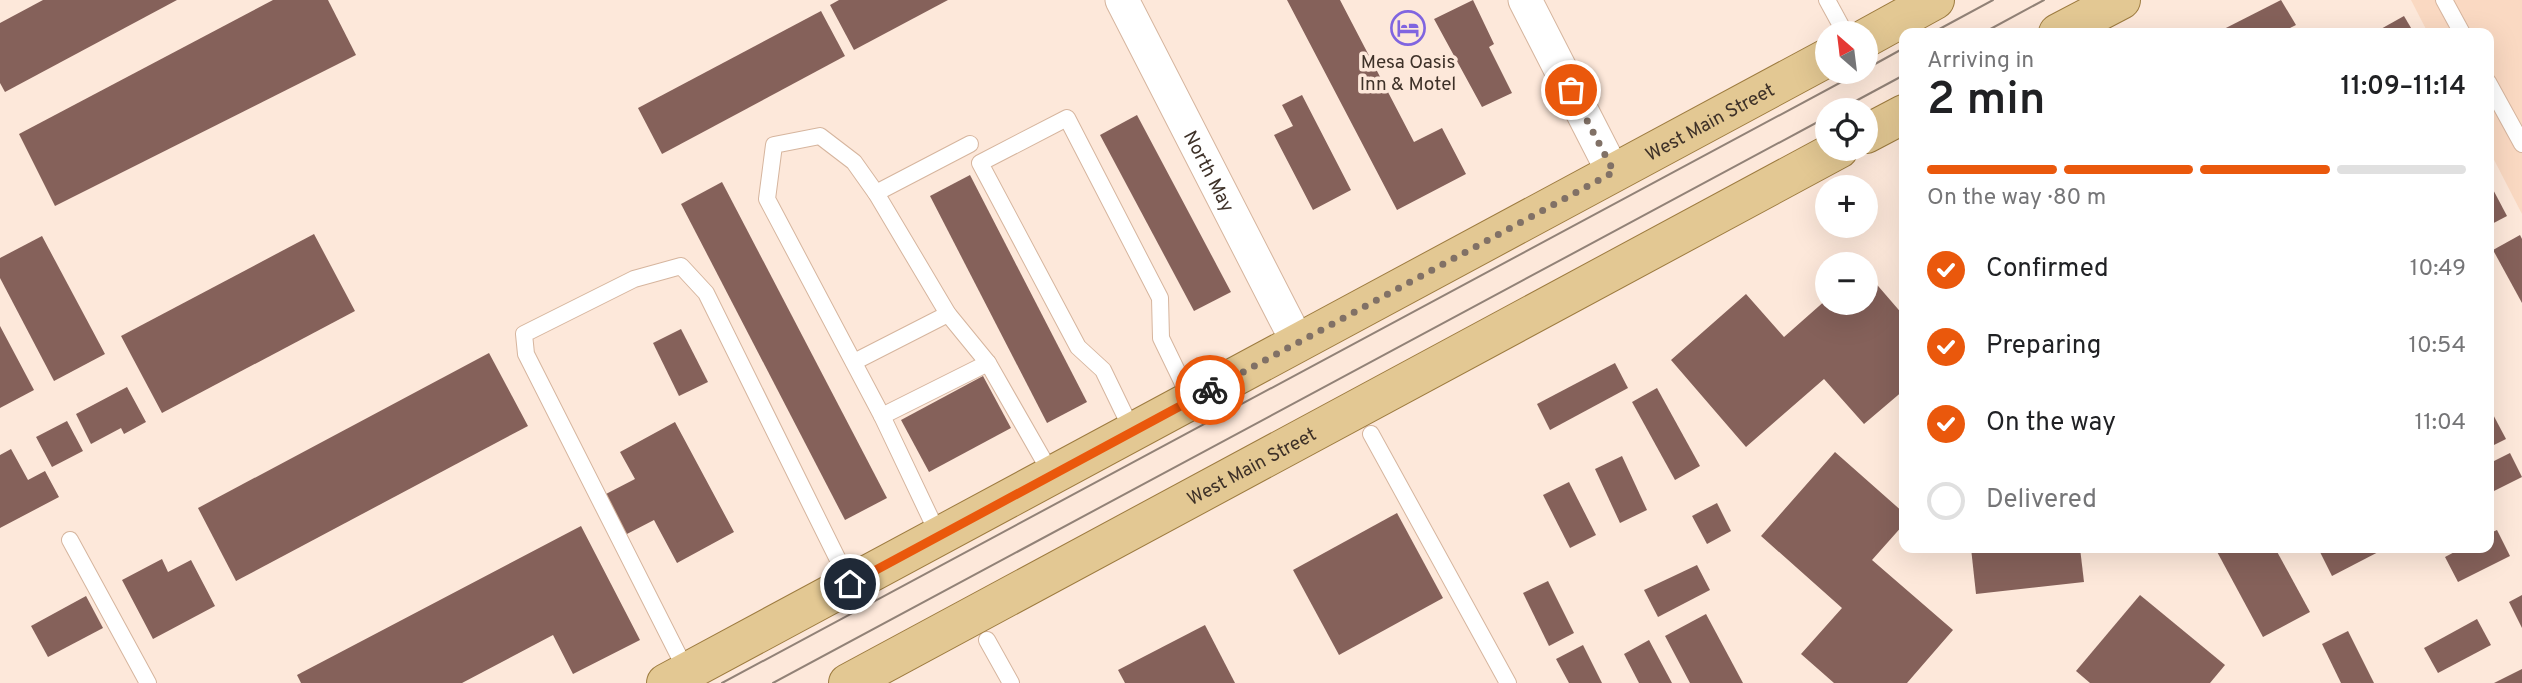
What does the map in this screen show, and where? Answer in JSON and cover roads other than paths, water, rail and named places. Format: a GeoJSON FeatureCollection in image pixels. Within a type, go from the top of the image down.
{"type":"FeatureCollection","features":[{"type":"Feature","properties":{"kind":"main road"},"geometry":{"type":"LineString","coordinates":[[1878,31],[1935,0]]}},
{"type":"Feature","properties":{"kind":"main road"},"geometry":{"type":"LineString","coordinates":[[2068,28],[2121,0]]}},
{"type":"Feature","properties":{"kind":"main road","name":"West Main Street"},"geometry":{"type":"LineString","coordinates":[[676,677],[1815,64]]}},
{"type":"Feature","properties":{"kind":"main road"},"geometry":{"type":"LineString","coordinates":[[1878,128],[1899,117]]}},
{"type":"Feature","properties":{"kind":"main road","name":"West Main Street"},"geometry":{"type":"LineString","coordinates":[[848,683],[1817,161]]}},
{"type":"Feature","properties":{"kind":"street","name":"North May"},"geometry":{"type":"LineString","coordinates":[[1122,0],[1298,342]]}},
{"type":"Feature","properties":{"kind":"street"},"geometry":{"type":"LineString","coordinates":[[1525,0],[1614,172]]}},
{"type":"Feature","properties":{"kind":"lane"},"geometry":{"type":"LineString","coordinates":[[1827,0],[1838,21]]}},
{"type":"Feature","properties":{"kind":"lane"},"geometry":{"type":"LineString","coordinates":[[2444,0],[2459,28]]}},
{"type":"Feature","properties":{"kind":"lane"},"geometry":{"type":"LineString","coordinates":[[2494,93],[2522,144]]}},
{"type":"Feature","properties":{"kind":"lane"},"geometry":{"type":"LineString","coordinates":[[1133,432],[1103,370],[1078,347],[980,163],[1067,118],[1160,298],[1161,338],[1191,400]]}},
{"type":"Feature","properties":{"kind":"lane"},"geometry":{"type":"LineString","coordinates":[[939,536],[855,362],[767,199],[774,145],[820,136],[855,162],[948,314],[988,363],[1052,475]]}},
{"type":"Feature","properties":{"kind":"lane"},"geometry":{"type":"LineString","coordinates":[[876,193],[970,144]]}},
{"type":"Feature","properties":{"kind":"lane"},"geometry":{"type":"LineString","coordinates":[[676,677],[526,354],[524,334],[634,279],[681,266],[706,293],[850,584]]}},
{"type":"Feature","properties":{"kind":"lane"},"geometry":{"type":"LineString","coordinates":[[855,362],[948,314]]}},
{"type":"Feature","properties":{"kind":"lane"},"geometry":{"type":"LineString","coordinates":[[882,416],[988,363]]}},
{"type":"Feature","properties":{"kind":"lane"},"geometry":{"type":"LineString","coordinates":[[1371,434],[1508,683]]}},
{"type":"Feature","properties":{"kind":"lane"},"geometry":{"type":"LineString","coordinates":[[70,540],[148,683]]}},
{"type":"Feature","properties":{"kind":"lane"},"geometry":{"type":"LineString","coordinates":[[988,640],[1011,683]]}},
{"type":"Feature","properties":{"kind":"tram line"},"geometry":{"type":"LineString","coordinates":[[1941,28],[1993,0]]}},
{"type":"Feature","properties":{"kind":"tram line"},"geometry":{"type":"LineString","coordinates":[[1992,28],[2044,0]]}},
{"type":"Feature","properties":{"kind":"tram line"},"geometry":{"type":"LineString","coordinates":[[1878,62],[1899,51]]}},
{"type":"Feature","properties":{"kind":"tram line"},"geometry":{"type":"LineString","coordinates":[[1861,98],[1899,78]]}},
{"type":"Feature","properties":{"kind":"tram line"},"geometry":{"type":"LineString","coordinates":[[722,683],[1838,84]]}},
{"type":"Feature","properties":{"kind":"tram line"},"geometry":{"type":"LineString","coordinates":[[773,683],[1815,123]]}},
{"type":"Feature","properties":{"kind":"place","name":"Mesa Oasis Inn & Motel"},"geometry":{"type":"Point","coordinates":[1408,28]}}]}
